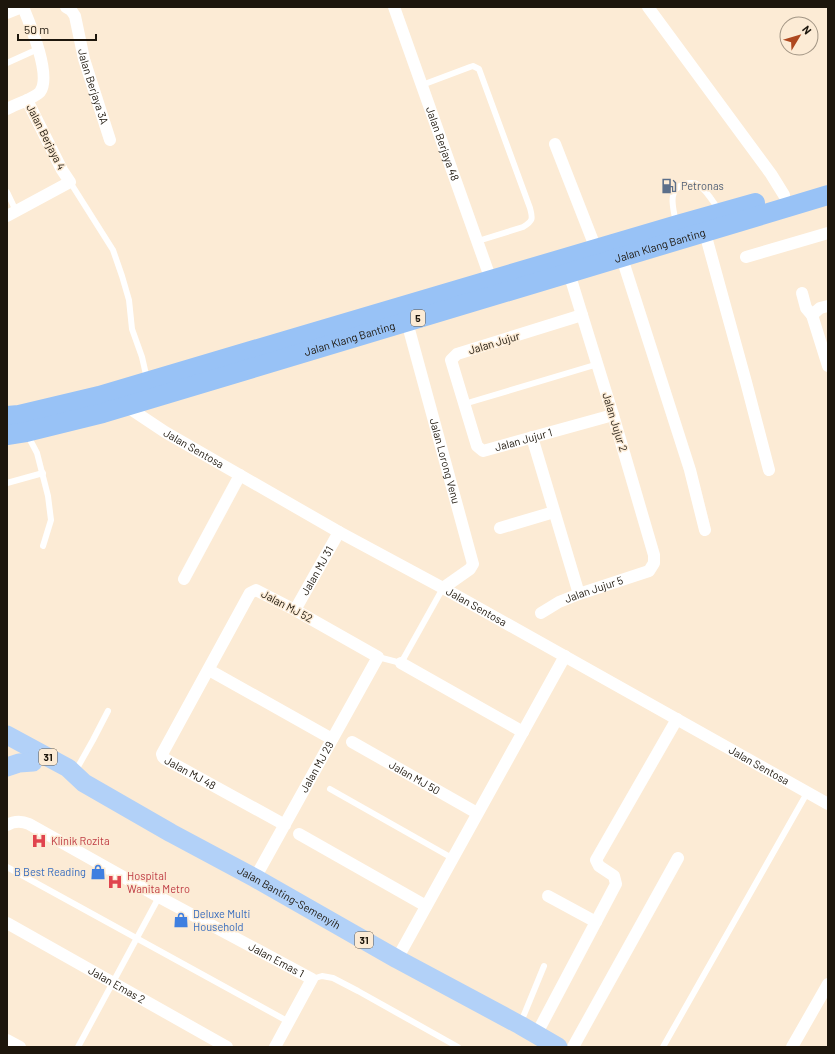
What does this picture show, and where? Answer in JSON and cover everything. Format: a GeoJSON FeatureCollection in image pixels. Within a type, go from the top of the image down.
{"type":"FeatureCollection","features":[{"type":"Feature","properties":{"kind":"highway","name":"Jalan Klang Banting"},"geometry":{"type":"LineString","coordinates":[[7,416],[19,415],[99,396],[491,280],[592,241],[677,225],[828,182]]}},
{"type":"Feature","properties":{"kind":"highway","name":"Jalan Klang Banting"},"geometry":{"type":"LineString","coordinates":[[16,434],[126,406],[828,196]]}},
{"type":"Feature","properties":{"kind":"main road","name":"Jalan Banting-Semenyih"},"geometry":{"type":"LineString","coordinates":[[7,740],[68,768],[79,778],[171,833],[255,878],[397,959],[558,1047]]}},
{"type":"Feature","properties":{"kind":"main road","name":"Jalan Banting-Semenyih"},"geometry":{"type":"LineString","coordinates":[[7,740],[33,762],[63,778],[79,778]]}},
{"type":"Feature","properties":{"kind":"main road"},"geometry":{"type":"LineString","coordinates":[[7,767],[20,763],[33,762]]}},
{"type":"Feature","properties":{"kind":"street"},"geometry":{"type":"LineString","coordinates":[[7,13],[22,7]]}},
{"type":"Feature","properties":{"kind":"street","name":"Jalan Berjaya 4"},"geometry":{"type":"LineString","coordinates":[[22,7],[31,27],[38,49],[44,84],[39,93],[27,100],[62,170],[70,182]]}},
{"type":"Feature","properties":{"kind":"street","name":"Jalan Berjaya 48"},"geometry":{"type":"LineString","coordinates":[[394,7],[491,280]]}},
{"type":"Feature","properties":{"kind":"street"},"geometry":{"type":"LineString","coordinates":[[648,7],[771,174],[784,195]]}},
{"type":"Feature","properties":{"kind":"street","name":"Jalan Berjaya 3A"},"geometry":{"type":"LineString","coordinates":[[69,9],[75,16],[84,59],[110,140]]}},
{"type":"Feature","properties":{"kind":"street"},"geometry":{"type":"LineString","coordinates":[[7,109],[27,100]]}},
{"type":"Feature","properties":{"kind":"street"},"geometry":{"type":"LineString","coordinates":[[555,144],[592,241]]}},
{"type":"Feature","properties":{"kind":"street"},"geometry":{"type":"LineString","coordinates":[[12,214],[70,182]]}},
{"type":"Feature","properties":{"kind":"street"},"geometry":{"type":"LineString","coordinates":[[705,233],[769,470]]}},
{"type":"Feature","properties":{"kind":"street"},"geometry":{"type":"LineString","coordinates":[[746,257],[828,233]]}},
{"type":"Feature","properties":{"kind":"street"},"geometry":{"type":"LineString","coordinates":[[622,258],[690,470],[705,530]]}},
{"type":"Feature","properties":{"kind":"street","name":"Jalan Jujur 2"},"geometry":{"type":"LineString","coordinates":[[569,273],[598,364],[654,555],[654,564],[649,571]]}},
{"type":"Feature","properties":{"kind":"street"},"geometry":{"type":"LineString","coordinates":[[802,293],[806,308],[812,315],[828,366]]}},
{"type":"Feature","properties":{"kind":"street"},"geometry":{"type":"LineString","coordinates":[[812,315],[820,308],[828,306]]}},
{"type":"Feature","properties":{"kind":"street","name":"Jalan Jujur"},"geometry":{"type":"LineString","coordinates":[[464,404],[451,360],[457,354],[582,315]]}},
{"type":"Feature","properties":{"kind":"street","name":"Jalan Lorong Venu"},"geometry":{"type":"LineString","coordinates":[[407,322],[473,564],[470,569],[443,588]]}},
{"type":"Feature","properties":{"kind":"street","name":"Jalan Jujur 1"},"geometry":{"type":"LineString","coordinates":[[464,404],[477,446],[483,451],[613,415]]}},
{"type":"Feature","properties":{"kind":"street","name":"Jalan Sentosa"},"geometry":{"type":"LineString","coordinates":[[126,406],[165,432],[339,532],[443,588],[828,804]]}},
{"type":"Feature","properties":{"kind":"street"},"geometry":{"type":"LineString","coordinates":[[532,437],[579,594]]}},
{"type":"Feature","properties":{"kind":"street"},"geometry":{"type":"LineString","coordinates":[[184,579],[240,475]]}},
{"type":"Feature","properties":{"kind":"street"},"geometry":{"type":"LineString","coordinates":[[500,528],[554,512]]}},
{"type":"Feature","properties":{"kind":"street","name":"Jalan MJ 31"},"geometry":{"type":"LineString","coordinates":[[295,610],[339,532]]}},
{"type":"Feature","properties":{"kind":"street","name":"Jalan Jujur 5"},"geometry":{"type":"LineString","coordinates":[[541,613],[560,602],[579,594],[649,571]]}},
{"type":"Feature","properties":{"kind":"street","name":"Jalan MJ 52"},"geometry":{"type":"LineString","coordinates":[[209,670],[250,593],[256,590],[295,610],[378,657]]}},
{"type":"Feature","properties":{"kind":"street"},"geometry":{"type":"LineString","coordinates":[[397,959],[565,656]]}},
{"type":"Feature","properties":{"kind":"street","name":"Jalan MJ 29"},"geometry":{"type":"LineString","coordinates":[[255,878],[378,657]]}},
{"type":"Feature","properties":{"kind":"street"},"geometry":{"type":"LineString","coordinates":[[401,663],[523,732]]}},
{"type":"Feature","properties":{"kind":"street"},"geometry":{"type":"LineString","coordinates":[[209,670],[332,739]]}},
{"type":"Feature","properties":{"kind":"street","name":"Jalan MJ 48"},"geometry":{"type":"LineString","coordinates":[[209,670],[162,754],[163,757],[285,825]]}},
{"type":"Feature","properties":{"kind":"street"},"geometry":{"type":"LineString","coordinates":[[528,1030],[596,922],[616,884],[614,876],[599,866],[596,860],[677,719]]}},
{"type":"Feature","properties":{"kind":"street","name":"Jalan MJ 50"},"geometry":{"type":"LineString","coordinates":[[352,742],[478,813]]}},
{"type":"Feature","properties":{"kind":"street","name":"Jalan Emas 1"},"geometry":{"type":"LineString","coordinates":[[7,825],[11,823],[23,822],[29,824],[159,897],[312,979]]}},
{"type":"Feature","properties":{"kind":"street"},"geometry":{"type":"LineString","coordinates":[[300,834],[426,906]]}},
{"type":"Feature","properties":{"kind":"street"},"geometry":{"type":"LineString","coordinates":[[573,1047],[678,858]]}},
{"type":"Feature","properties":{"kind":"street"},"geometry":{"type":"LineString","coordinates":[[548,896],[596,922]]}},
{"type":"Feature","properties":{"kind":"street","name":"Jalan Emas 2"},"geometry":{"type":"LineString","coordinates":[[7,923],[227,1047]]}},
{"type":"Feature","properties":{"kind":"street"},"geometry":{"type":"LineString","coordinates":[[275,1047],[312,979]]}},
{"type":"Feature","properties":{"kind":"street"},"geometry":{"type":"LineString","coordinates":[[792,1047],[828,984]]}},
{"type":"Feature","properties":{"kind":"street"},"geometry":{"type":"LineString","coordinates":[[7,1040],[20,1047]]}},
{"type":"Feature","properties":{"kind":"lane"},"geometry":{"type":"LineString","coordinates":[[7,63],[38,49]]}},
{"type":"Feature","properties":{"kind":"lane"},"geometry":{"type":"LineString","coordinates":[[422,84],[473,66],[478,69],[530,208],[532,220],[528,224],[523,227],[478,241]]}},
{"type":"Feature","properties":{"kind":"lane"},"geometry":{"type":"LineString","coordinates":[[70,182],[113,250],[129,300],[132,329],[142,356],[148,381]]}},
{"type":"Feature","properties":{"kind":"lane"},"geometry":{"type":"LineString","coordinates":[[677,225],[671,199],[675,191],[680,186],[688,183],[700,186],[722,213]]}},
{"type":"Feature","properties":{"kind":"lane"},"geometry":{"type":"LineString","coordinates":[[7,192],[12,214]]}},
{"type":"Feature","properties":{"kind":"lane"},"geometry":{"type":"LineString","coordinates":[[464,404],[598,364]]}},
{"type":"Feature","properties":{"kind":"lane"},"geometry":{"type":"LineString","coordinates":[[16,434],[37,453],[43,474],[48,496],[50,520],[43,546]]}},
{"type":"Feature","properties":{"kind":"lane"},"geometry":{"type":"LineString","coordinates":[[7,483],[43,474]]}},
{"type":"Feature","properties":{"kind":"lane"},"geometry":{"type":"LineString","coordinates":[[378,657],[401,663],[443,588]]}},
{"type":"Feature","properties":{"kind":"lane"},"geometry":{"type":"LineString","coordinates":[[79,778],[93,740],[108,711]]}},
{"type":"Feature","properties":{"kind":"lane"},"geometry":{"type":"LineString","coordinates":[[330,789],[452,858]]}},
{"type":"Feature","properties":{"kind":"lane"},"geometry":{"type":"LineString","coordinates":[[663,1047],[807,793]]}},
{"type":"Feature","properties":{"kind":"lane"},"geometry":{"type":"LineString","coordinates":[[7,867],[289,1022]]}},
{"type":"Feature","properties":{"kind":"lane"},"geometry":{"type":"LineString","coordinates":[[78,1047],[159,897]]}},
{"type":"Feature","properties":{"kind":"lane"},"geometry":{"type":"LineString","coordinates":[[528,1030],[544,966]]}},
{"type":"Feature","properties":{"kind":"lane"},"geometry":{"type":"LineString","coordinates":[[312,979],[322,976],[333,978],[458,1047]]}},
{"type":"Feature","properties":{"kind":"place","name":"Petronas"},"geometry":{"type":"Point","coordinates":[669,186]}},
{"type":"Feature","properties":{"kind":"place","name":"Klinik Rozita"},"geometry":{"type":"Point","coordinates":[39,841]}},
{"type":"Feature","properties":{"kind":"place","name":"B Best Reading"},"geometry":{"type":"Point","coordinates":[98,872]}},
{"type":"Feature","properties":{"kind":"place","name":"Hospital Wanita Metro"},"geometry":{"type":"Point","coordinates":[115,882]}},
{"type":"Feature","properties":{"kind":"place","name":"Deluxe Multi Household"},"geometry":{"type":"Point","coordinates":[181,920]}}]}
